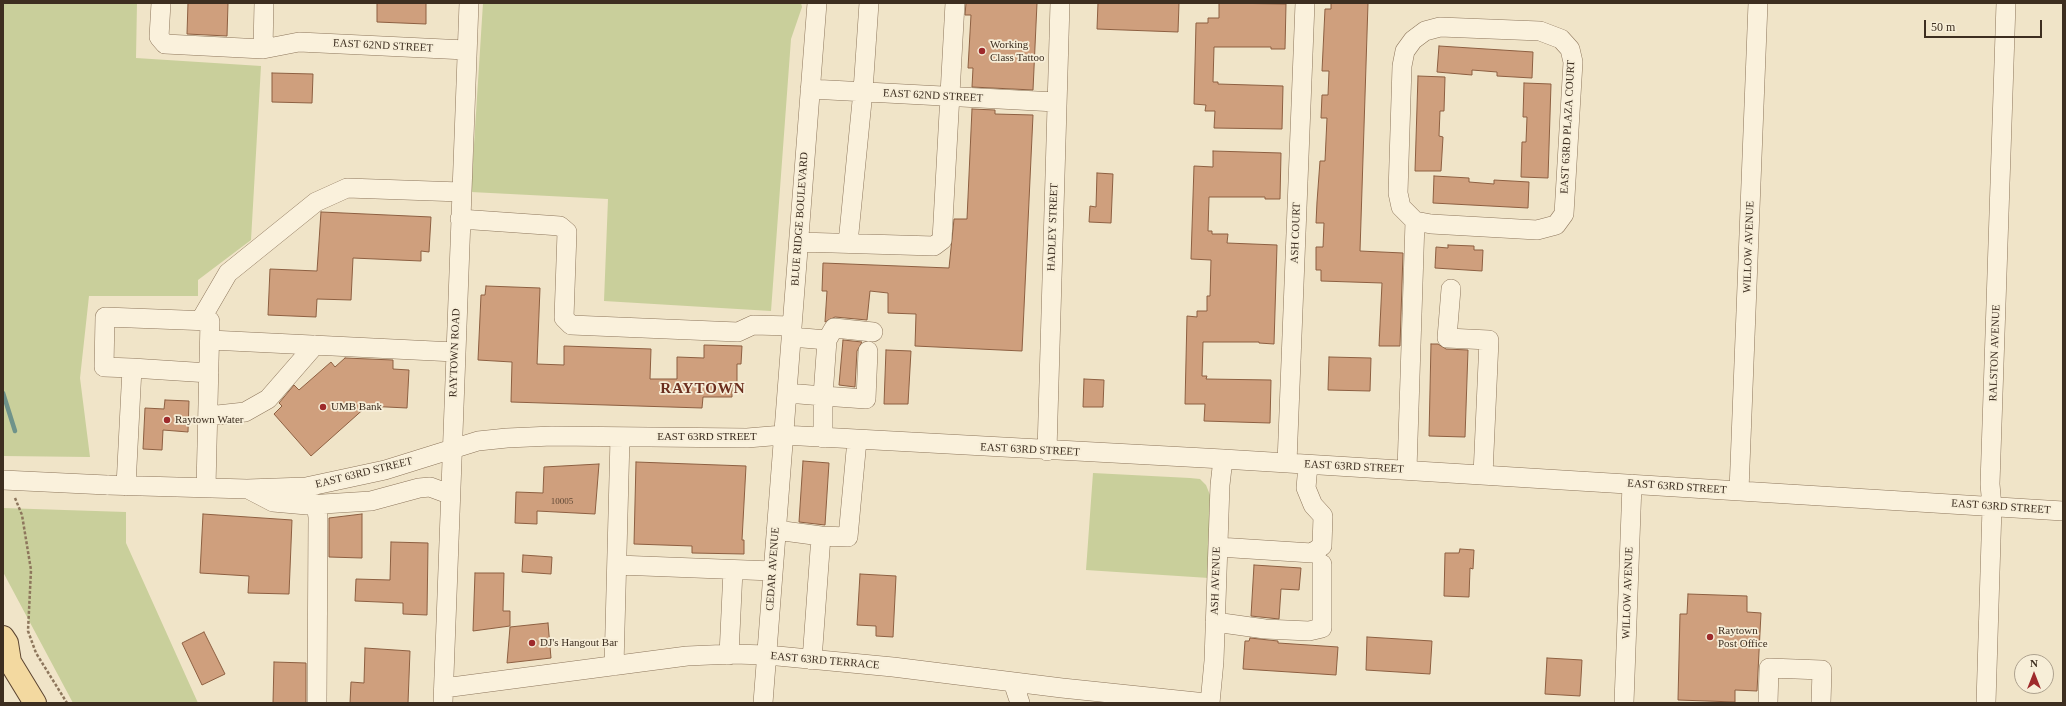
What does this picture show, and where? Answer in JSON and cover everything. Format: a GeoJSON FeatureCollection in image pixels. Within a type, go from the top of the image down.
{"type":"FeatureCollection","features":[{"type":"Feature","properties":{"kind":"main road"},"geometry":{"type":"LineString","coordinates":[[3,637],[7,644],[5,662],[35,703]]}},
{"type":"Feature","properties":{"kind":"street","name":"EAST 62ND STREET"},"geometry":{"type":"LineString","coordinates":[[161,3],[159,37],[165,44],[263,49],[299,42],[466,50]]}},
{"type":"Feature","properties":{"kind":"street"},"geometry":{"type":"LineString","coordinates":[[263,49],[264,3]]}},
{"type":"Feature","properties":{"kind":"street","name":"RAYTOWN ROAD"},"geometry":{"type":"LineString","coordinates":[[443,696],[449,494],[469,3]]}},
{"type":"Feature","properties":{"kind":"street","name":"BLUE RIDGE BOULEVARD"},"geometry":{"type":"LineString","coordinates":[[783,435],[817,3]]}},
{"type":"Feature","properties":{"kind":"street"},"geometry":{"type":"LineString","coordinates":[[848,243],[863,92],[869,3]]}},
{"type":"Feature","properties":{"kind":"street"},"geometry":{"type":"LineString","coordinates":[[799,242],[934,246],[942,240],[955,3]]}},
{"type":"Feature","properties":{"kind":"street","name":"HADLEY STREET"},"geometry":{"type":"LineString","coordinates":[[1047,451],[1060,3]]}},
{"type":"Feature","properties":{"kind":"street","name":"ASH COURT"},"geometry":{"type":"LineString","coordinates":[[1287,463],[1305,3]]}},
{"type":"Feature","properties":{"kind":"street","name":"WILLOW AVENUE"},"geometry":{"type":"LineString","coordinates":[[1740,491],[1758,3]]}},
{"type":"Feature","properties":{"kind":"street","name":"RALSTON AVENUE"},"geometry":{"type":"LineString","coordinates":[[1986,703],[1992,507],[1991,476],[2006,3]]}},
{"type":"Feature","properties":{"kind":"street","name":"EAST 63RD PLAZA COURT"},"geometry":{"type":"LineString","coordinates":[[1440,27],[1540,31],[1561,39],[1570,49],[1573,62],[1564,214],[1556,225],[1537,230],[1431,224],[1415,221],[1401,207],[1398,193],[1402,66],[1405,51],[1413,40],[1425,31],[1440,27]]}},
{"type":"Feature","properties":{"kind":"street","name":"EAST 62ND STREET"},"geometry":{"type":"LineString","coordinates":[[810,89],[1056,102]]}},
{"type":"Feature","properties":{"kind":"street"},"geometry":{"type":"LineString","coordinates":[[200,321],[228,273],[316,202],[347,188],[461,192]]}},
{"type":"Feature","properties":{"kind":"street"},"geometry":{"type":"LineString","coordinates":[[460,219],[560,226],[567,232],[564,318],[572,325],[738,332],[753,324],[792,331],[827,340]]}},
{"type":"Feature","properties":{"kind":"street"},"geometry":{"type":"LineString","coordinates":[[1407,470],[1415,221]]}},
{"type":"Feature","properties":{"kind":"street"},"geometry":{"type":"LineString","coordinates":[[1451,289],[1447,338],[1489,340],[1483,475]]}},
{"type":"Feature","properties":{"kind":"street"},"geometry":{"type":"LineString","coordinates":[[206,487],[210,340],[210,321],[105,317],[104,367],[209,373]]}},
{"type":"Feature","properties":{"kind":"street"},"geometry":{"type":"LineString","coordinates":[[823,438],[823,396],[827,340],[834,328],[873,332]]}},
{"type":"Feature","properties":{"kind":"street"},"geometry":{"type":"LineString","coordinates":[[210,340],[455,352]]}},
{"type":"Feature","properties":{"kind":"street"},"geometry":{"type":"LineString","coordinates":[[208,416],[245,412],[268,399],[315,345]]}},
{"type":"Feature","properties":{"kind":"street"},"geometry":{"type":"LineString","coordinates":[[787,393],[866,399],[868,351]]}},
{"type":"Feature","properties":{"kind":"street"},"geometry":{"type":"LineString","coordinates":[[126,486],[132,368]]}},
{"type":"Feature","properties":{"kind":"street","name":"EAST 63RD STREET"},"geometry":{"type":"LineString","coordinates":[[8,487],[107,485],[247,489],[306,487],[385,470],[478,441],[552,436],[620,438],[747,438],[783,435],[1047,451],[1223,459],[2063,511]]}},
{"type":"Feature","properties":{"kind":"street","name":"CEDAR AVENUE"},"geometry":{"type":"LineString","coordinates":[[763,703],[783,435]]}},
{"type":"Feature","properties":{"kind":"street"},"geometry":{"type":"LineString","coordinates":[[614,666],[620,438]]}},
{"type":"Feature","properties":{"kind":"street"},"geometry":{"type":"LineString","coordinates":[[776,530],[821,536],[848,537],[857,440]]}},
{"type":"Feature","properties":{"kind":"street","name":"ASH AVENUE"},"geometry":{"type":"LineString","coordinates":[[1210,703],[1215,622],[1220,482],[1223,459]]}},
{"type":"Feature","properties":{"kind":"street"},"geometry":{"type":"LineString","coordinates":[[1218,547],[1312,553],[1322,546],[1323,516],[1313,505],[1306,488],[1308,465]]}},
{"type":"Feature","properties":{"kind":"street","name":"WILLOW AVENUE"},"geometry":{"type":"LineString","coordinates":[[1624,703],[1632,484]]}},
{"type":"Feature","properties":{"kind":"street"},"geometry":{"type":"LineString","coordinates":[[247,489],[273,502],[316,504],[371,501],[419,488],[430,487],[449,494]]}},
{"type":"Feature","properties":{"kind":"street"},"geometry":{"type":"LineString","coordinates":[[316,504],[318,517],[318,703]]}},
{"type":"Feature","properties":{"kind":"street"},"geometry":{"type":"LineString","coordinates":[[812,660],[821,536]]}},
{"type":"Feature","properties":{"kind":"street"},"geometry":{"type":"LineString","coordinates":[[1215,622],[1264,629],[1309,631],[1322,628],[1322,564]]}},
{"type":"Feature","properties":{"kind":"street"},"geometry":{"type":"LineString","coordinates":[[617,566],[773,571]]}},
{"type":"Feature","properties":{"kind":"street"},"geometry":{"type":"LineString","coordinates":[[729,654],[733,570]]}},
{"type":"Feature","properties":{"kind":"street","name":"EAST 63RD TERRACE"},"geometry":{"type":"LineString","coordinates":[[443,696],[614,666],[688,656],[729,654],[767,655],[893,667],[1013,682],[1058,696],[1206,703]]}},
{"type":"Feature","properties":{"kind":"street"},"geometry":{"type":"LineString","coordinates":[[1768,703],[1769,668],[1822,670],[1821,703]]}},
{"type":"Feature","properties":{"kind":"street"},"geometry":{"type":"LineString","coordinates":[[1013,682],[1020,703]]}},
{"type":"Feature","properties":{"kind":"path"},"geometry":{"type":"LineString","coordinates":[[8,487],[22,515],[31,570],[28,631],[36,654],[67,703]]}},
{"type":"Feature","properties":{"kind":"green space"},"geometry":{"type":"Polygon","coordinates":[[[3,3],[137,3],[136,58],[261,66],[251,240],[198,280],[198,296],[89,296],[80,378],[90,457],[3,456],[3,3]]]}},
{"type":"Feature","properties":{"kind":"green space"},"geometry":{"type":"Polygon","coordinates":[[[483,3],[801,3],[802,7],[791,39],[771,311],[604,301],[608,199],[471,192],[483,3]]]}},
{"type":"Feature","properties":{"kind":"green space"},"geometry":{"type":"Polygon","coordinates":[[[1093,473],[1200,479],[1206,485],[1210,495],[1209,578],[1086,570],[1093,473]]]}},
{"type":"Feature","properties":{"kind":"green space"},"geometry":{"type":"Polygon","coordinates":[[[3,508],[126,512],[126,543],[198,703],[73,703],[3,572],[3,508]]]}},
{"type":"Feature","properties":{"kind":"building"},"geometry":{"type":"Polygon","coordinates":[[[188,3],[228,3],[227,36],[187,34],[188,3]]]}},
{"type":"Feature","properties":{"kind":"building"},"geometry":{"type":"Polygon","coordinates":[[[377,3],[426,3],[426,24],[377,22],[377,3]]]}},
{"type":"Feature","properties":{"kind":"building"},"geometry":{"type":"Polygon","coordinates":[[[966,3],[1037,3],[1033,90],[972,87],[973,68],[968,68],[971,15],[965,15],[966,3]]]}},
{"type":"Feature","properties":{"kind":"building"},"geometry":{"type":"Polygon","coordinates":[[[1098,3],[1179,3],[1178,32],[1097,29],[1098,3]]]}},
{"type":"Feature","properties":{"kind":"building"},"geometry":{"type":"Polygon","coordinates":[[[1219,3],[1286,4],[1285,49],[1271,49],[1271,47],[1214,47],[1213,82],[1218,82],[1218,84],[1283,86],[1282,129],[1214,128],[1215,111],[1205,111],[1206,105],[1194,104],[1196,23],[1208,23],[1208,18],[1219,18],[1219,3]]]}},
{"type":"Feature","properties":{"kind":"building"},"geometry":{"type":"Polygon","coordinates":[[[1331,3],[1368,3],[1360,251],[1403,253],[1400,346],[1379,346],[1382,283],[1321,281],[1321,270],[1316,270],[1316,247],[1323,247],[1324,223],[1316,223],[1320,161],[1325,161],[1327,118],[1321,118],[1322,95],[1328,95],[1329,71],[1322,71],[1325,9],[1331,9],[1331,3]]]}},
{"type":"Feature","properties":{"kind":"building"},"geometry":{"type":"Polygon","coordinates":[[[1439,46],[1533,52],[1532,78],[1497,76],[1497,72],[1472,70],[1472,75],[1437,72],[1439,46]]]}},
{"type":"Feature","properties":{"kind":"building"},"geometry":{"type":"Polygon","coordinates":[[[272,73],[313,74],[312,103],[272,102],[272,73]]]}},
{"type":"Feature","properties":{"kind":"building"},"geometry":{"type":"Polygon","coordinates":[[[1418,76],[1445,77],[1444,111],[1440,111],[1439,136],[1443,137],[1441,171],[1415,171],[1418,76]]]}},
{"type":"Feature","properties":{"kind":"building"},"geometry":{"type":"Polygon","coordinates":[[[1524,83],[1551,84],[1548,178],[1521,177],[1522,142],[1526,142],[1527,117],[1523,117],[1524,83]]]}},
{"type":"Feature","properties":{"kind":"building"},"geometry":{"type":"Polygon","coordinates":[[[972,109],[995,110],[995,114],[1033,115],[1022,351],[915,346],[916,314],[888,313],[888,293],[870,291],[867,320],[835,317],[825,322],[827,291],[822,291],[823,263],[949,268],[954,219],[967,219],[972,109]]]}},
{"type":"Feature","properties":{"kind":"building"},"geometry":{"type":"Polygon","coordinates":[[[1213,151],[1281,153],[1280,199],[1265,199],[1265,197],[1209,197],[1208,231],[1212,231],[1212,234],[1228,234],[1227,243],[1277,245],[1274,344],[1259,342],[1203,342],[1202,376],[1207,376],[1206,379],[1271,380],[1270,423],[1204,421],[1205,404],[1185,404],[1187,316],[1197,317],[1197,311],[1207,311],[1207,296],[1210,296],[1211,260],[1191,259],[1194,166],[1213,167],[1213,151]]]}},
{"type":"Feature","properties":{"kind":"building"},"geometry":{"type":"Polygon","coordinates":[[[1097,173],[1113,174],[1111,223],[1089,222],[1090,206],[1096,207],[1097,173]]]}},
{"type":"Feature","properties":{"kind":"building"},"geometry":{"type":"Polygon","coordinates":[[[1434,176],[1469,178],[1469,182],[1494,184],[1494,180],[1529,182],[1528,208],[1433,203],[1434,176]]]}},
{"type":"Feature","properties":{"kind":"building"},"geometry":{"type":"Polygon","coordinates":[[[321,212],[431,217],[429,252],[421,251],[421,261],[353,258],[351,300],[317,299],[316,317],[268,315],[270,269],[317,271],[321,212]]]}},
{"type":"Feature","properties":{"kind":"building"},"geometry":{"type":"Polygon","coordinates":[[[1448,245],[1474,246],[1474,250],[1483,250],[1482,271],[1435,268],[1436,247],[1448,248],[1448,245]]]}},
{"type":"Feature","properties":{"kind":"building"},"geometry":{"type":"Polygon","coordinates":[[[486,286],[540,288],[537,364],[564,365],[564,346],[651,349],[650,379],[677,379],[677,357],[704,358],[704,345],[742,346],[741,364],[737,364],[737,385],[732,385],[732,397],[703,397],[702,408],[511,402],[512,362],[478,360],[481,295],[485,295],[486,286]]]}},
{"type":"Feature","properties":{"kind":"building"},"geometry":{"type":"Polygon","coordinates":[[[843,340],[862,342],[857,351],[855,387],[839,385],[843,340]]]}},
{"type":"Feature","properties":{"kind":"building"},"geometry":{"type":"Polygon","coordinates":[[[1431,344],[1438,344],[1446,349],[1468,350],[1465,437],[1429,436],[1431,344]]]}},
{"type":"Feature","properties":{"kind":"building"},"geometry":{"type":"Polygon","coordinates":[[[886,350],[911,351],[908,404],[884,404],[886,350]]]}},
{"type":"Feature","properties":{"kind":"building"},"geometry":{"type":"Polygon","coordinates":[[[1329,357],[1371,358],[1370,391],[1328,390],[1329,357]]]}},
{"type":"Feature","properties":{"kind":"building","name":"UMB Bank"},"geometry":{"type":"Polygon","coordinates":[[[345,358],[393,360],[393,369],[409,370],[407,408],[367,406],[311,456],[274,414],[282,406],[279,403],[294,385],[299,390],[331,362],[335,367],[345,358]]]}},
{"type":"Feature","properties":{"kind":"building"},"geometry":{"type":"Polygon","coordinates":[[[1084,379],[1104,380],[1103,407],[1083,407],[1084,379]]]}},
{"type":"Feature","properties":{"kind":"building","name":"Raytown Water"},"geometry":{"type":"Polygon","coordinates":[[[165,400],[189,401],[188,432],[163,430],[162,450],[143,449],[145,408],[164,409],[165,400]]]}},
{"type":"Feature","properties":{"kind":"building"},"geometry":{"type":"Polygon","coordinates":[[[803,461],[829,463],[825,525],[799,522],[803,461]]]}},
{"type":"Feature","properties":{"kind":"building"},"geometry":{"type":"Polygon","coordinates":[[[636,462],[746,466],[742,540],[744,540],[744,554],[692,553],[692,546],[634,544],[636,462]]]}},
{"type":"Feature","properties":{"kind":"building"},"geometry":{"type":"Polygon","coordinates":[[[599,464],[595,514],[537,511],[537,524],[515,523],[516,492],[543,493],[544,467],[599,464]]]}},
{"type":"Feature","properties":{"kind":"building"},"geometry":{"type":"Polygon","coordinates":[[[203,514],[292,520],[289,594],[248,593],[249,576],[200,573],[203,514]]]}},
{"type":"Feature","properties":{"kind":"building"},"geometry":{"type":"Polygon","coordinates":[[[362,514],[362,558],[329,557],[329,518],[362,514]]]}},
{"type":"Feature","properties":{"kind":"building"},"geometry":{"type":"Polygon","coordinates":[[[391,542],[428,543],[427,615],[403,614],[403,603],[355,601],[356,579],[390,580],[391,542]]]}},
{"type":"Feature","properties":{"kind":"building"},"geometry":{"type":"Polygon","coordinates":[[[1460,549],[1474,550],[1473,569],[1470,568],[1469,597],[1444,596],[1445,553],[1459,553],[1460,549]]]}},
{"type":"Feature","properties":{"kind":"building"},"geometry":{"type":"Polygon","coordinates":[[[523,555],[552,557],[551,574],[522,572],[523,555]]]}},
{"type":"Feature","properties":{"kind":"building"},"geometry":{"type":"Polygon","coordinates":[[[1254,565],[1301,568],[1299,590],[1281,589],[1279,619],[1251,616],[1254,565]]]}},
{"type":"Feature","properties":{"kind":"building"},"geometry":{"type":"Polygon","coordinates":[[[475,573],[504,573],[503,611],[510,611],[510,626],[473,631],[475,573]]]}},
{"type":"Feature","properties":{"kind":"building"},"geometry":{"type":"Polygon","coordinates":[[[860,574],[896,576],[893,637],[876,636],[876,626],[857,625],[860,574]]]}},
{"type":"Feature","properties":{"kind":"building"},"geometry":{"type":"Polygon","coordinates":[[[1688,594],[1747,596],[1747,612],[1761,613],[1757,691],[1735,690],[1735,702],[1678,700],[1680,614],[1687,614],[1688,594]]]}},
{"type":"Feature","properties":{"kind":"building","name":"DJ's Hangout Bar"},"geometry":{"type":"Polygon","coordinates":[[[548,623],[551,658],[507,663],[510,627],[548,623]]]}},
{"type":"Feature","properties":{"kind":"building"},"geometry":{"type":"Polygon","coordinates":[[[204,632],[225,674],[202,685],[182,643],[204,632]]]}},
{"type":"Feature","properties":{"kind":"building"},"geometry":{"type":"Polygon","coordinates":[[[1367,637],[1432,641],[1430,674],[1366,670],[1367,637]]]}},
{"type":"Feature","properties":{"kind":"building"},"geometry":{"type":"Polygon","coordinates":[[[1250,638],[1278,641],[1278,643],[1338,647],[1336,675],[1243,669],[1245,641],[1249,641],[1250,638]]]}},
{"type":"Feature","properties":{"kind":"building"},"geometry":{"type":"Polygon","coordinates":[[[365,648],[410,651],[408,703],[350,703],[351,682],[364,683],[365,648]]]}},
{"type":"Feature","properties":{"kind":"building"},"geometry":{"type":"Polygon","coordinates":[[[1547,658],[1582,660],[1580,696],[1545,694],[1547,658]]]}},
{"type":"Feature","properties":{"kind":"building"},"geometry":{"type":"Polygon","coordinates":[[[274,662],[306,663],[306,703],[273,703],[274,662]]]}},
{"type":"Feature","properties":{"kind":"waterway"},"geometry":{"type":"LineString","coordinates":[[3,393],[15,431]]}},
{"type":"Feature","properties":{"kind":"place","name":"Working Class Tattoo"},"geometry":{"type":"Point","coordinates":[982,51]}},
{"type":"Feature","properties":{"kind":"place","name":"UMB Bank"},"geometry":{"type":"Point","coordinates":[323,407]}},
{"type":"Feature","properties":{"kind":"place","name":"Raytown Water"},"geometry":{"type":"Point","coordinates":[167,420]}},
{"type":"Feature","properties":{"kind":"place","name":"Raytown Post Office"},"geometry":{"type":"Point","coordinates":[1710,637]}},
{"type":"Feature","properties":{"kind":"place","name":"DJ's Hangout Bar"},"geometry":{"type":"Point","coordinates":[532,643]}},
{"type":"Feature","properties":{"kind":"district","name":"RAYTOWN"},"geometry":{"type":"Point","coordinates":[703,389]}}]}
